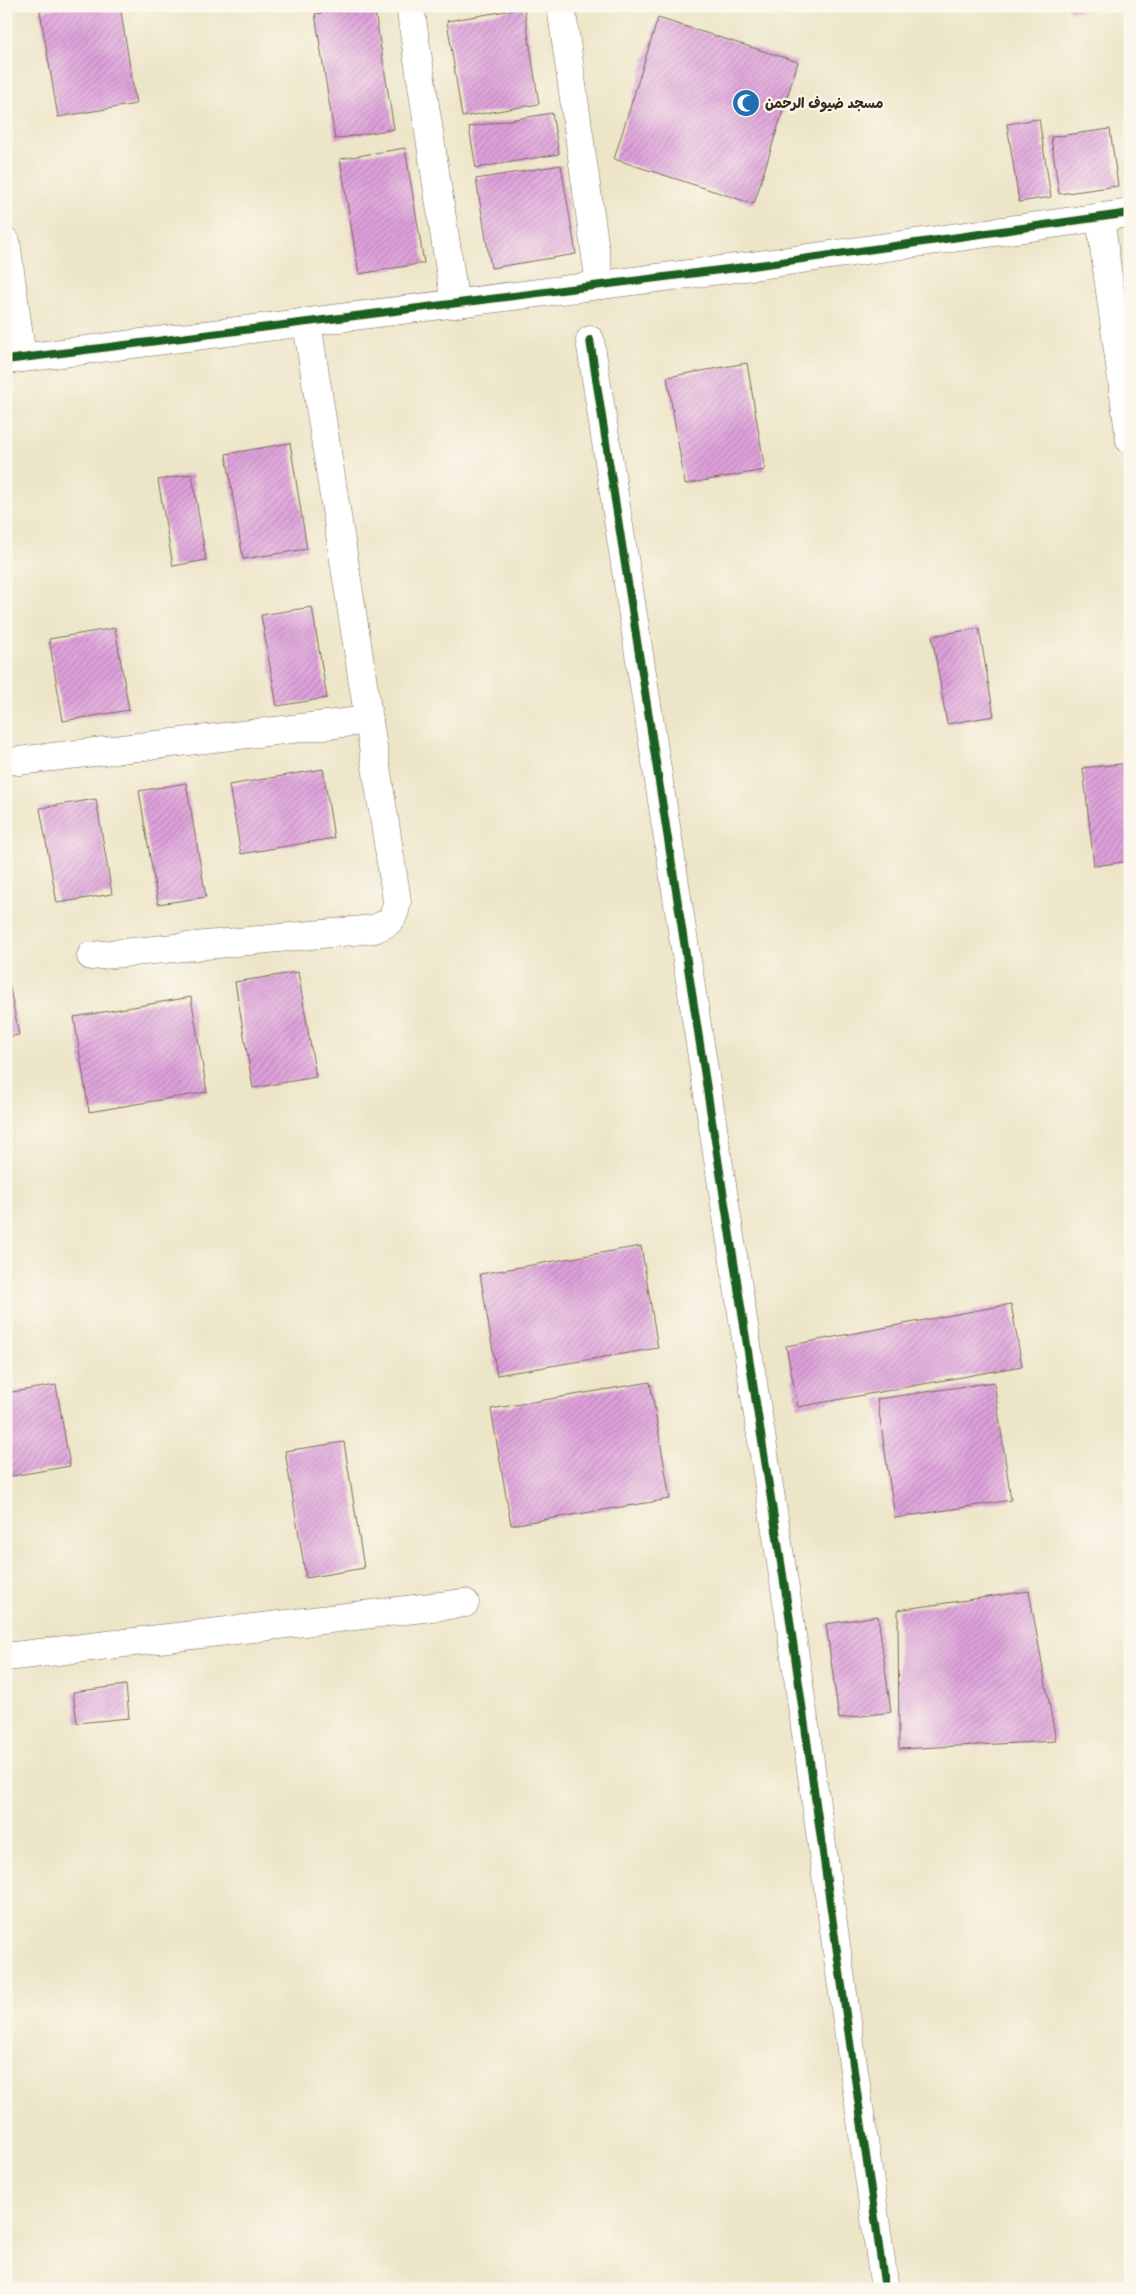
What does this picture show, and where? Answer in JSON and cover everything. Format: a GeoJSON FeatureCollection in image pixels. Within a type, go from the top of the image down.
{"type":"FeatureCollection","features":[{"type":"Feature","properties":{"kind":"street"},"geometry":{"type":"LineString","coordinates":[[410,6],[455,304]]}},
{"type":"Feature","properties":{"kind":"street"},"geometry":{"type":"LineString","coordinates":[[561,6],[600,285]]}},
{"type":"Feature","properties":{"kind":"street"},"geometry":{"type":"LineString","coordinates":[[6,242],[14,359],[455,304],[1130,213]]}},
{"type":"Feature","properties":{"kind":"street"},"geometry":{"type":"LineString","coordinates":[[1100,217],[1130,440]]}},
{"type":"Feature","properties":{"kind":"street"},"geometry":{"type":"LineString","coordinates":[[91,956],[374,929],[388,923],[395,915],[398,901],[307,323]]}},
{"type":"Feature","properties":{"kind":"street"},"geometry":{"type":"LineString","coordinates":[[590,340],[789,1614],[885,2289]]}},
{"type":"Feature","properties":{"kind":"street"},"geometry":{"type":"LineString","coordinates":[[18,761],[369,720]]}},
{"type":"Feature","properties":{"kind":"street"},"geometry":{"type":"LineString","coordinates":[[6,1657],[465,1603]]}},
{"type":"Feature","properties":{"kind":"building"},"geometry":{"type":"Polygon","coordinates":[[[67,6],[120,6],[136,104],[58,117],[40,11],[67,6]]]}},
{"type":"Feature","properties":{"kind":"building"},"geometry":{"type":"Polygon","coordinates":[[[362,6],[374,6],[394,129],[335,139],[315,14],[362,6]]]}},
{"type":"Feature","properties":{"kind":"building"},"geometry":{"type":"Polygon","coordinates":[[[1069,6],[1095,6],[1095,7],[1070,12],[1069,6]]]}},
{"type":"Feature","properties":{"kind":"building"},"geometry":{"type":"Polygon","coordinates":[[[524,8],[539,104],[462,117],[447,21],[524,8]]]}},
{"type":"Feature","properties":{"kind":"building"},"geometry":{"type":"Polygon","coordinates":[[[658,18],[798,62],[754,204],[614,159],[658,18]]]}},
{"type":"Feature","properties":{"kind":"building"},"geometry":{"type":"Polygon","coordinates":[[[552,113],[559,154],[476,168],[469,127],[552,113]]]}},
{"type":"Feature","properties":{"kind":"building"},"geometry":{"type":"Polygon","coordinates":[[[1039,119],[1051,197],[1019,202],[1007,124],[1039,119]]]}},
{"type":"Feature","properties":{"kind":"building"},"geometry":{"type":"Polygon","coordinates":[[[1110,129],[1118,186],[1059,194],[1051,137],[1110,129]]]}},
{"type":"Feature","properties":{"kind":"building"},"geometry":{"type":"Polygon","coordinates":[[[405,148],[424,263],[359,274],[340,159],[405,148]]]}},
{"type":"Feature","properties":{"kind":"building"},"geometry":{"type":"Polygon","coordinates":[[[561,165],[576,254],[491,268],[476,179],[561,165]]]}},
{"type":"Feature","properties":{"kind":"building"},"geometry":{"type":"Polygon","coordinates":[[[747,363],[765,470],[685,484],[667,377],[747,363]]]}},
{"type":"Feature","properties":{"kind":"building"},"geometry":{"type":"Polygon","coordinates":[[[290,443],[307,549],[243,559],[226,454],[290,443]]]}},
{"type":"Feature","properties":{"kind":"building"},"geometry":{"type":"Polygon","coordinates":[[[192,474],[206,560],[173,566],[158,480],[192,474]]]}},
{"type":"Feature","properties":{"kind":"building"},"geometry":{"type":"Polygon","coordinates":[[[312,607],[327,698],[277,706],[261,615],[312,607]]]}},
{"type":"Feature","properties":{"kind":"building"},"geometry":{"type":"Polygon","coordinates":[[[115,628],[129,710],[63,721],[49,639],[115,628]]]}},
{"type":"Feature","properties":{"kind":"building"},"geometry":{"type":"Polygon","coordinates":[[[979,628],[994,716],[947,724],[932,636],[979,628]]]}},
{"type":"Feature","properties":{"kind":"building"},"geometry":{"type":"Polygon","coordinates":[[[1130,763],[1130,861],[1094,866],[1083,768],[1130,763]]]}},
{"type":"Feature","properties":{"kind":"building"},"geometry":{"type":"Polygon","coordinates":[[[323,769],[334,838],[241,854],[229,785],[323,769]]]}},
{"type":"Feature","properties":{"kind":"building"},"geometry":{"type":"Polygon","coordinates":[[[186,783],[206,897],[158,904],[139,791],[186,783]]]}},
{"type":"Feature","properties":{"kind":"building"},"geometry":{"type":"Polygon","coordinates":[[[96,799],[112,894],[57,903],[40,808],[96,799]]]}},
{"type":"Feature","properties":{"kind":"building"},"geometry":{"type":"Polygon","coordinates":[[[6,968],[19,1035],[6,1037],[6,968]]]}},
{"type":"Feature","properties":{"kind":"building"},"geometry":{"type":"Polygon","coordinates":[[[298,972],[316,1077],[253,1088],[235,982],[298,972]]]}},
{"type":"Feature","properties":{"kind":"building"},"geometry":{"type":"Polygon","coordinates":[[[191,997],[207,1092],[89,1112],[74,1017],[191,997]]]}},
{"type":"Feature","properties":{"kind":"building"},"geometry":{"type":"Polygon","coordinates":[[[641,1246],[658,1348],[497,1375],[480,1274],[641,1246]]]}},
{"type":"Feature","properties":{"kind":"building"},"geometry":{"type":"Polygon","coordinates":[[[1011,1304],[1022,1366],[798,1407],[786,1346],[1011,1304]]]}},
{"type":"Feature","properties":{"kind":"building"},"geometry":{"type":"Polygon","coordinates":[[[650,1382],[670,1499],[511,1525],[491,1409],[650,1382]]]}},
{"type":"Feature","properties":{"kind":"building"},"geometry":{"type":"Polygon","coordinates":[[[994,1382],[1011,1500],[895,1518],[877,1399],[994,1382]]]}},
{"type":"Feature","properties":{"kind":"building"},"geometry":{"type":"Polygon","coordinates":[[[56,1385],[70,1466],[6,1477],[6,1393],[56,1385]]]}},
{"type":"Feature","properties":{"kind":"building"},"geometry":{"type":"Polygon","coordinates":[[[344,1442],[364,1568],[306,1578],[285,1451],[344,1442]]]}},
{"type":"Feature","properties":{"kind":"building"},"geometry":{"type":"Polygon","coordinates":[[[1029,1591],[1056,1741],[899,1749],[898,1610],[1029,1591]]]}},
{"type":"Feature","properties":{"kind":"building"},"geometry":{"type":"Polygon","coordinates":[[[878,1616],[891,1712],[839,1719],[826,1624],[878,1616]]]}},
{"type":"Feature","properties":{"kind":"building"},"geometry":{"type":"Polygon","coordinates":[[[126,1685],[129,1718],[77,1723],[73,1692],[126,1685]]]}},
{"type":"Feature","properties":{"kind":"cycle path"},"geometry":{"type":"LineString","coordinates":[[6,360],[752,266],[1130,213]]}},
{"type":"Feature","properties":{"kind":"cycle path"},"geometry":{"type":"LineString","coordinates":[[590,340],[789,1614],[885,2289]]}},
{"type":"Feature","properties":{"kind":"place","name":"مسجد ضيوف الرحمن"},"geometry":{"type":"Point","coordinates":[746,103]}}]}
